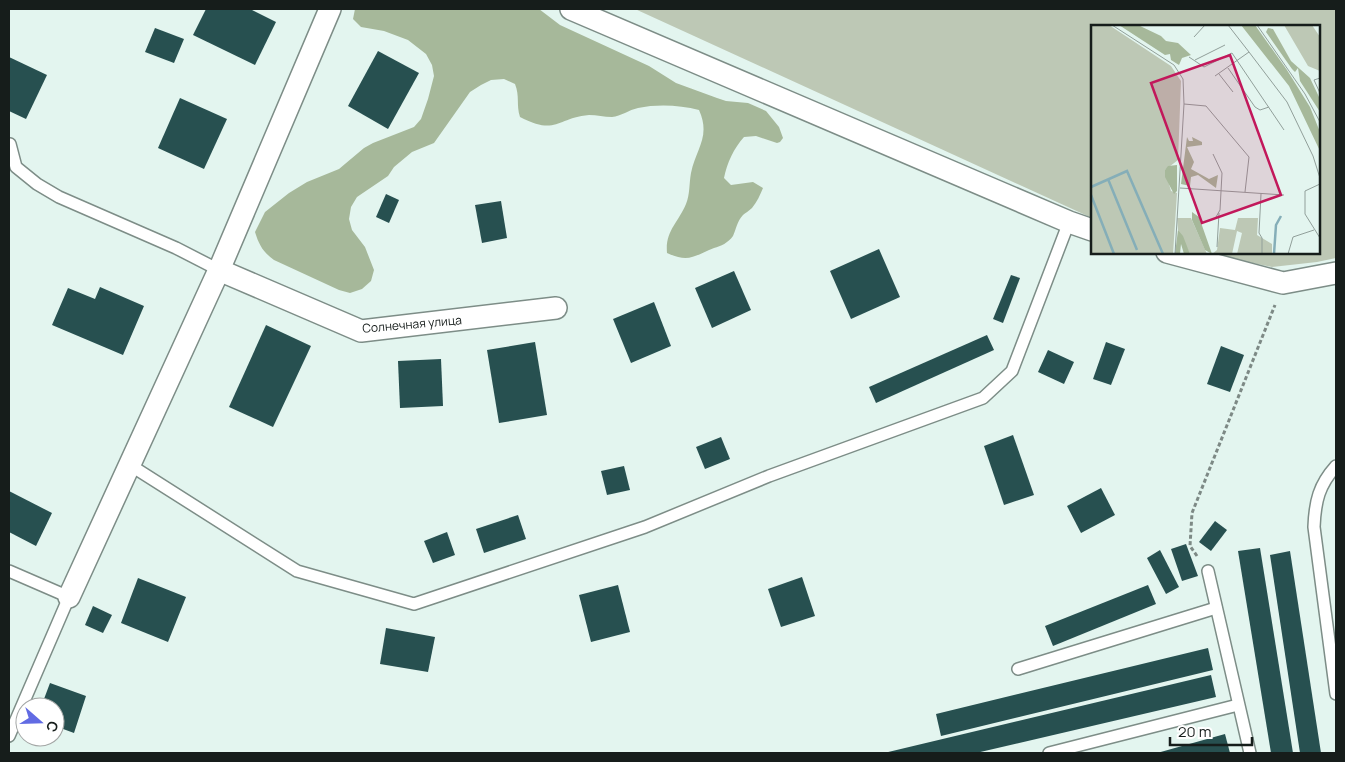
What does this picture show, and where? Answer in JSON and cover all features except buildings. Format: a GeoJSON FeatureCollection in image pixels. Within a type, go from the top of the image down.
{"type":"FeatureCollection","features":[{"type":"Feature","properties":{"kind":"street"},"geometry":{"type":"LineString","coordinates":[[69,597],[219,270],[330,9]]}},
{"type":"Feature","properties":{"kind":"street"},"geometry":{"type":"LineString","coordinates":[[571,9],[1069,222],[1091,230]]}},
{"type":"Feature","properties":{"kind":"street"},"geometry":{"type":"LineString","coordinates":[[1174,254],[1283,283],[1336,274]]}},
{"type":"Feature","properties":{"kind":"street","name":"Солнечная улица"},"geometry":{"type":"LineString","coordinates":[[219,270],[361,331],[556,308]]}},
{"type":"Feature","properties":{"kind":"lane"},"geometry":{"type":"LineString","coordinates":[[10,144],[16,167],[37,184],[59,197],[176,248],[219,270]]}},
{"type":"Feature","properties":{"kind":"lane"},"geometry":{"type":"LineString","coordinates":[[9,173],[37,184]]}},
{"type":"Feature","properties":{"kind":"lane"},"geometry":{"type":"LineString","coordinates":[[130,465],[297,571],[414,604],[645,527],[769,476],[983,398],[1012,371],[1069,222]]}},
{"type":"Feature","properties":{"kind":"lane"},"geometry":{"type":"LineString","coordinates":[[1336,466],[1323,484],[1315,505],[1314,527],[1336,694]]}},
{"type":"Feature","properties":{"kind":"lane"},"geometry":{"type":"LineString","coordinates":[[9,571],[69,597],[9,736]]}},
{"type":"Feature","properties":{"kind":"lane"},"geometry":{"type":"LineString","coordinates":[[1208,571],[1250,753]]}},
{"type":"Feature","properties":{"kind":"lane"},"geometry":{"type":"LineString","coordinates":[[1018,669],[1216,608]]}},
{"type":"Feature","properties":{"kind":"lane"},"geometry":{"type":"LineString","coordinates":[[1048,753],[1238,705]]}},
{"type":"Feature","properties":{"kind":"path"},"geometry":{"type":"LineString","coordinates":[[1208,571],[1190,546],[1192,513],[1283,283]]}},
{"type":"Feature","properties":{"kind":"green space"},"geometry":{"type":"Polygon","coordinates":[[[355,9],[539,9],[560,25],[649,66],[676,83],[726,101],[748,103],[766,111],[779,127],[783,138],[777,143],[756,136],[744,137],[731,156],[724,178],[731,185],[753,182],[763,188],[758,198],[752,208],[741,217],[733,236],[727,242],[696,256],[681,258],[667,253],[667,245],[670,233],[687,200],[693,164],[703,135],[704,128],[699,110],[676,106],[653,106],[638,108],[612,117],[589,115],[549,126],[542,125],[520,117],[515,84],[504,79],[491,80],[470,92],[434,143],[412,152],[394,167],[388,176],[357,197],[351,207],[349,219],[352,230],[365,247],[374,270],[371,281],[362,289],[350,293],[339,290],[274,260],[262,248],[255,232],[265,212],[289,193],[307,182],[339,169],[373,143],[414,127],[421,119],[434,76],[432,65],[426,54],[408,40],[384,31],[361,27],[353,19],[355,9]]]}},
{"type":"Feature","properties":{"kind":"green space"},"geometry":{"type":"Polygon","coordinates":[[[635,9],[1336,9],[1336,258],[1272,267],[1210,254],[1320,254],[1320,25],[1091,25],[1091,218],[635,9]]]}}]}
